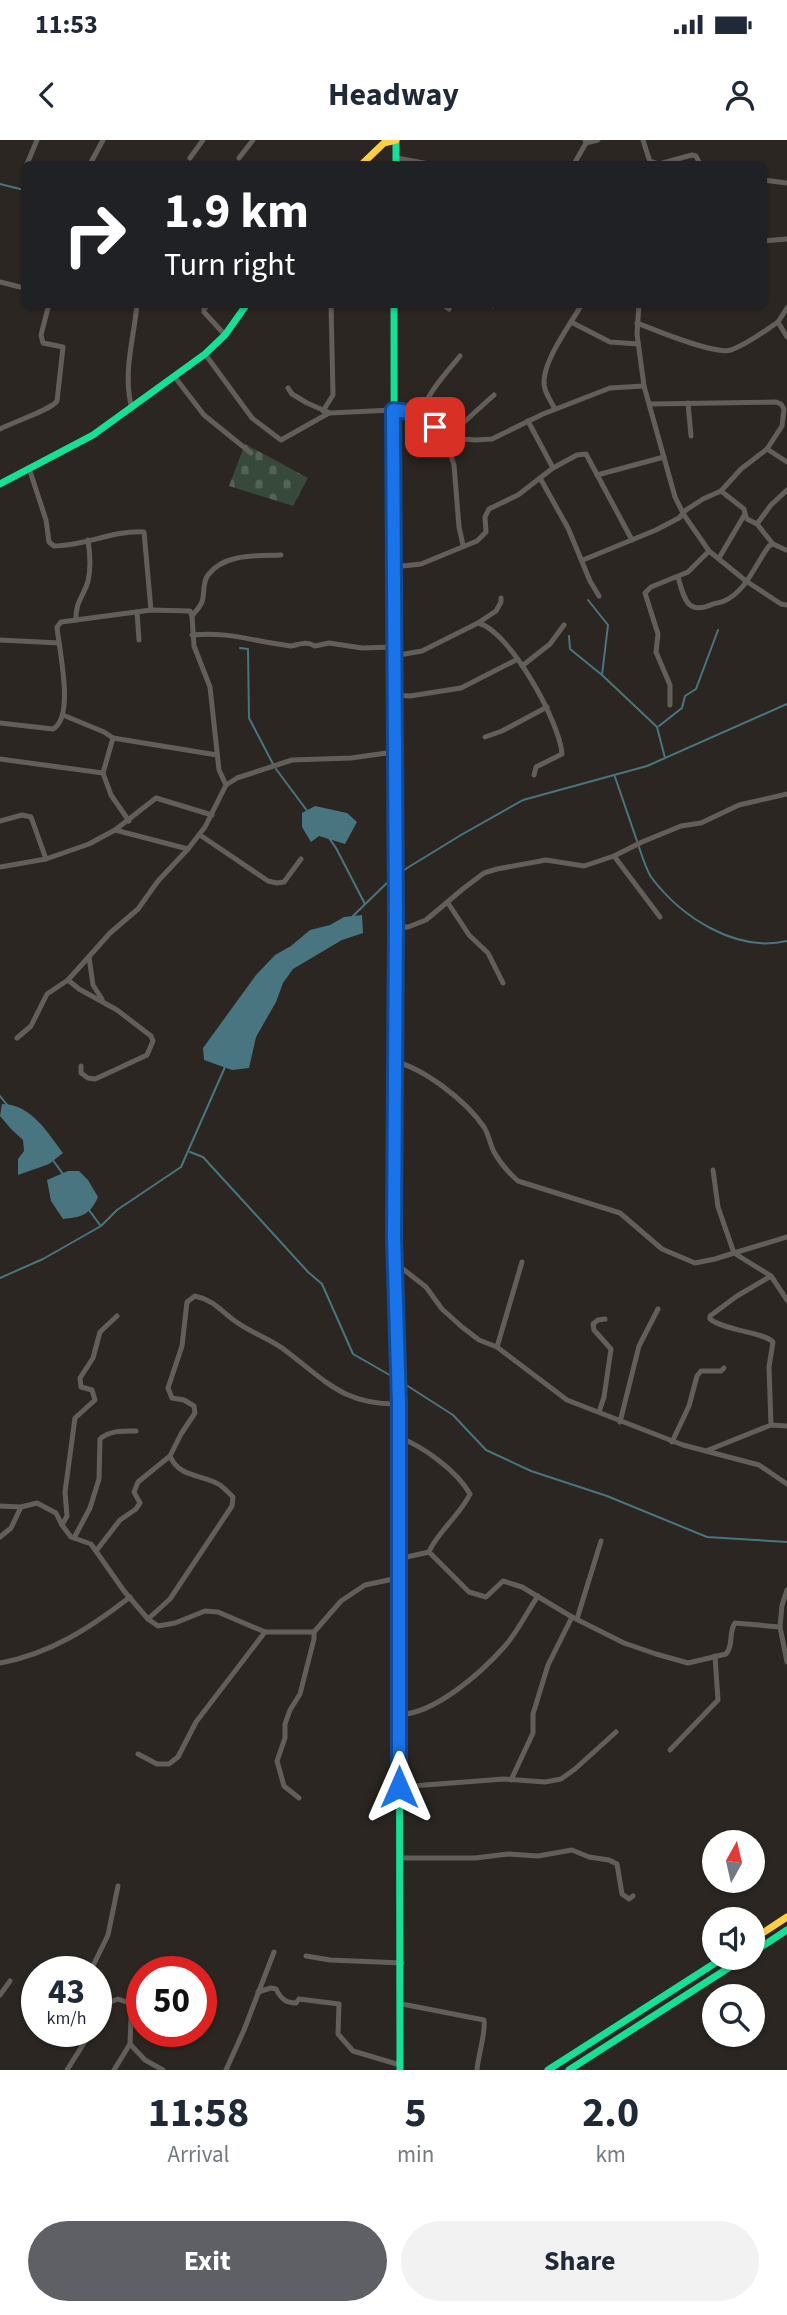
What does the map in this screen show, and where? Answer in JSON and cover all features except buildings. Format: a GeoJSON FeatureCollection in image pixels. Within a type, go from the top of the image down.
{"type":"FeatureCollection","features":[{"type":"Feature","properties":{"kind":"main road"},"geometry":{"type":"LineString","coordinates":[[365,161],[383,142],[396,140],[397,161]]}},
{"type":"Feature","properties":{"kind":"main road"},"geometry":{"type":"LineString","coordinates":[[0,484],[93,435],[205,354],[225,335],[244,308]]}},
{"type":"Feature","properties":{"kind":"main road"},"geometry":{"type":"LineString","coordinates":[[394,308],[393,1061],[394,1262],[399,1404],[402,1963],[400,2067]]}},
{"type":"Feature","properties":{"kind":"main road"},"geometry":{"type":"LineString","coordinates":[[765,1931],[787,1917]]}},
{"type":"Feature","properties":{"kind":"main road"},"geometry":{"type":"LineString","coordinates":[[765,1944],[787,1930]]}},
{"type":"Feature","properties":{"kind":"main road"},"geometry":{"type":"LineString","coordinates":[[548,2070],[704,1970]]}},
{"type":"Feature","properties":{"kind":"main road"},"geometry":{"type":"LineString","coordinates":[[569,2070],[725,1970]]}},
{"type":"Feature","properties":{"kind":"street"},"geometry":{"type":"LineString","coordinates":[[28,161],[37,140]]}},
{"type":"Feature","properties":{"kind":"street"},"geometry":{"type":"LineString","coordinates":[[92,161],[103,140]]}},
{"type":"Feature","properties":{"kind":"street"},"geometry":{"type":"LineString","coordinates":[[191,158],[203,140]]}},
{"type":"Feature","properties":{"kind":"street"},"geometry":{"type":"LineString","coordinates":[[239,158],[253,140]]}},
{"type":"Feature","properties":{"kind":"street"},"geometry":{"type":"LineString","coordinates":[[575,161],[585,141],[598,140]]}},
{"type":"Feature","properties":{"kind":"street"},"geometry":{"type":"LineString","coordinates":[[643,140],[650,161]]}},
{"type":"Feature","properties":{"kind":"street"},"geometry":{"type":"LineString","coordinates":[[670,161],[692,155],[698,161]]}},
{"type":"Feature","properties":{"kind":"street"},"geometry":{"type":"LineString","coordinates":[[767,181],[787,184]]}},
{"type":"Feature","properties":{"kind":"street"},"geometry":{"type":"LineString","coordinates":[[767,241],[787,239]]}},
{"type":"Feature","properties":{"kind":"street"},"geometry":{"type":"LineString","coordinates":[[0,282],[21,287]]}},
{"type":"Feature","properties":{"kind":"street"},"geometry":{"type":"LineString","coordinates":[[0,429],[49,409],[57,401],[63,347],[43,343],[41,335],[48,308]]}},
{"type":"Feature","properties":{"kind":"street"},"geometry":{"type":"LineString","coordinates":[[131,405],[127,367],[137,308]]}},
{"type":"Feature","properties":{"kind":"street"},"geometry":{"type":"LineString","coordinates":[[206,308],[204,312],[225,335]]}},
{"type":"Feature","properties":{"kind":"street"},"geometry":{"type":"LineString","coordinates":[[205,354],[253,418],[281,440],[327,412],[333,395],[331,308]]}},
{"type":"Feature","properties":{"kind":"street"},"geometry":{"type":"LineString","coordinates":[[555,409],[544,387],[547,373],[559,340],[580,308]]}},
{"type":"Feature","properties":{"kind":"street"},"geometry":{"type":"LineString","coordinates":[[639,308],[638,344],[644,386],[670,483],[684,514],[709,551],[746,581],[781,604],[787,605]]}},
{"type":"Feature","properties":{"kind":"street"},"geometry":{"type":"LineString","coordinates":[[637,323],[705,347],[728,351],[778,322],[787,309]]}},
{"type":"Feature","properties":{"kind":"street"},"geometry":{"type":"LineString","coordinates":[[571,322],[610,342],[638,344]]}},
{"type":"Feature","properties":{"kind":"street"},"geometry":{"type":"LineString","coordinates":[[778,322],[787,337]]}},
{"type":"Feature","properties":{"kind":"street"},"geometry":{"type":"LineString","coordinates":[[423,414],[435,388],[460,356]]}},
{"type":"Feature","properties":{"kind":"street"},"geometry":{"type":"LineString","coordinates":[[174,376],[204,415],[251,453]]}},
{"type":"Feature","properties":{"kind":"street"},"geometry":{"type":"LineString","coordinates":[[288,388],[292,394],[327,412],[393,410],[423,414],[437,429],[453,432],[464,439],[492,439],[555,409],[610,388],[644,386]]}},
{"type":"Feature","properties":{"kind":"street"},"geometry":{"type":"LineString","coordinates":[[463,545],[454,465],[447,450],[453,432],[494,395]]}},
{"type":"Feature","properties":{"kind":"street"},"geometry":{"type":"LineString","coordinates":[[650,404],[776,402],[784,409],[782,426]]}},
{"type":"Feature","properties":{"kind":"street"},"geometry":{"type":"LineString","coordinates":[[688,403],[691,436]]}},
{"type":"Feature","properties":{"kind":"street"},"geometry":{"type":"LineString","coordinates":[[583,560],[656,530],[722,491],[741,469],[767,449],[787,418]]}},
{"type":"Feature","properties":{"kind":"street"},"geometry":{"type":"LineString","coordinates":[[528,421],[553,468]]}},
{"type":"Feature","properties":{"kind":"street"},"geometry":{"type":"LineString","coordinates":[[767,449],[787,462]]}},
{"type":"Feature","properties":{"kind":"street"},"geometry":{"type":"LineString","coordinates":[[393,567],[421,564],[483,536],[487,527],[486,511],[518,495],[553,468],[583,454],[587,456],[632,540]]}},
{"type":"Feature","properties":{"kind":"street"},"geometry":{"type":"LineString","coordinates":[[597,475],[664,457]]}},
{"type":"Feature","properties":{"kind":"street"},"geometry":{"type":"LineString","coordinates":[[29,468],[46,520],[50,543],[54,547],[114,534],[144,532],[151,610]]}},
{"type":"Feature","properties":{"kind":"street"},"geometry":{"type":"LineString","coordinates":[[540,478],[568,528],[599,596]]}},
{"type":"Feature","properties":{"kind":"street"},"geometry":{"type":"LineString","coordinates":[[757,524],[787,490]]}},
{"type":"Feature","properties":{"kind":"street"},"geometry":{"type":"LineString","coordinates":[[722,491],[744,509],[747,519],[757,524],[773,544],[786,550]]}},
{"type":"Feature","properties":{"kind":"street"},"geometry":{"type":"LineString","coordinates":[[719,558],[745,514]]}},
{"type":"Feature","properties":{"kind":"street"},"geometry":{"type":"LineString","coordinates":[[76,620],[75,610],[88,583],[90,572],[89,540]]}},
{"type":"Feature","properties":{"kind":"street"},"geometry":{"type":"LineString","coordinates":[[678,577],[686,600],[697,609],[723,601],[746,581],[766,550],[773,544]]}},
{"type":"Feature","properties":{"kind":"street"},"geometry":{"type":"LineString","coordinates":[[670,705],[670,685],[656,652],[658,634],[645,593],[659,583],[678,577],[695,567],[709,551]]}},
{"type":"Feature","properties":{"kind":"street"},"geometry":{"type":"LineString","coordinates":[[192,616],[202,601],[207,575],[223,564],[248,555],[281,555]]}},
{"type":"Feature","properties":{"kind":"street"},"geometry":{"type":"LineString","coordinates":[[393,656],[422,650],[478,623],[496,611],[501,598]]}},
{"type":"Feature","properties":{"kind":"street"},"geometry":{"type":"LineString","coordinates":[[137,611],[139,640]]}},
{"type":"Feature","properties":{"kind":"street"},"geometry":{"type":"LineString","coordinates":[[0,723],[53,729],[58,726],[65,699],[58,624],[137,611],[190,611],[192,635],[209,687],[219,771],[226,785]]}},
{"type":"Feature","properties":{"kind":"street"},"geometry":{"type":"LineString","coordinates":[[478,623],[492,629],[522,666],[554,722],[562,752],[536,767],[534,775]]}},
{"type":"Feature","properties":{"kind":"street"},"geometry":{"type":"LineString","coordinates":[[522,666],[550,644],[564,625]]}},
{"type":"Feature","properties":{"kind":"street"},"geometry":{"type":"LineString","coordinates":[[192,635],[212,636],[225,633],[291,646],[311,642],[315,646],[329,643],[362,648],[393,647]]}},
{"type":"Feature","properties":{"kind":"street"},"geometry":{"type":"LineString","coordinates":[[0,640],[59,643]]}},
{"type":"Feature","properties":{"kind":"street"},"geometry":{"type":"LineString","coordinates":[[393,695],[410,696],[461,688],[516,660]]}},
{"type":"Feature","properties":{"kind":"street"},"geometry":{"type":"LineString","coordinates":[[485,737],[547,708]]}},
{"type":"Feature","properties":{"kind":"street"},"geometry":{"type":"LineString","coordinates":[[63,715],[113,738],[217,755]]}},
{"type":"Feature","properties":{"kind":"street"},"geometry":{"type":"LineString","coordinates":[[113,738],[103,772],[111,795],[129,821]]}},
{"type":"Feature","properties":{"kind":"street"},"geometry":{"type":"LineString","coordinates":[[17,1038],[31,1026],[47,994],[68,980],[110,933],[138,909],[158,881],[200,835],[226,785],[262,768],[292,760],[351,758],[394,752]]}},
{"type":"Feature","properties":{"kind":"street"},"geometry":{"type":"LineString","coordinates":[[0,759],[103,772]]}},
{"type":"Feature","properties":{"kind":"street"},"geometry":{"type":"LineString","coordinates":[[395,927],[408,927],[426,920],[484,873],[546,860],[583,866],[614,856],[681,826],[701,823],[739,805],[787,793]]}},
{"type":"Feature","properties":{"kind":"street"},"geometry":{"type":"LineString","coordinates":[[0,867],[46,859],[89,844],[129,821],[151,802],[160,798],[212,815]]}},
{"type":"Feature","properties":{"kind":"street"},"geometry":{"type":"LineString","coordinates":[[0,821],[22,815],[31,817],[46,859]]}},
{"type":"Feature","properties":{"kind":"street"},"geometry":{"type":"LineString","coordinates":[[115,830],[188,849]]}},
{"type":"Feature","properties":{"kind":"street"},"geometry":{"type":"LineString","coordinates":[[200,835],[247,864],[258,875],[277,883],[284,882],[301,859]]}},
{"type":"Feature","properties":{"kind":"street"},"geometry":{"type":"LineString","coordinates":[[614,856],[660,917]]}},
{"type":"Feature","properties":{"kind":"street"},"geometry":{"type":"LineString","coordinates":[[448,902],[469,935],[488,953],[503,983]]}},
{"type":"Feature","properties":{"kind":"street"},"geometry":{"type":"LineString","coordinates":[[89,957],[93,985],[103,1000]]}},
{"type":"Feature","properties":{"kind":"street"},"geometry":{"type":"LineString","coordinates":[[68,980],[84,992],[103,1000],[151,1036],[153,1044],[147,1055],[95,1079],[81,1073],[81,1066]]}},
{"type":"Feature","properties":{"kind":"street"},"geometry":{"type":"LineString","coordinates":[[393,1061],[416,1069],[465,1104],[484,1126],[495,1153],[518,1181],[620,1213],[662,1249],[695,1262],[715,1259],[787,1237]]}},
{"type":"Feature","properties":{"kind":"street"},"geometry":{"type":"LineString","coordinates":[[713,1170],[718,1207],[734,1253],[771,1276],[787,1300]]}},
{"type":"Feature","properties":{"kind":"street"},"geometry":{"type":"LineString","coordinates":[[394,1262],[426,1287],[442,1308],[462,1327],[479,1340],[496,1347],[566,1400],[672,1441],[759,1465],[787,1484]]}},
{"type":"Feature","properties":{"kind":"street"},"geometry":{"type":"LineString","coordinates":[[496,1347],[522,1262]]}},
{"type":"Feature","properties":{"kind":"street"},"geometry":{"type":"LineString","coordinates":[[771,1276],[710,1315],[710,1319],[746,1333],[770,1338],[774,1342],[769,1367],[771,1425]]}},
{"type":"Feature","properties":{"kind":"street"},"geometry":{"type":"LineString","coordinates":[[96,1551],[120,1521],[140,1503],[134,1493],[138,1482],[170,1456],[195,1413],[194,1406],[184,1400],[172,1398],[168,1388],[183,1346],[187,1301],[195,1296],[211,1302],[233,1320],[286,1350],[332,1388],[377,1404],[399,1404]]}},
{"type":"Feature","properties":{"kind":"street"},"geometry":{"type":"LineString","coordinates":[[620,1422],[639,1346],[658,1309]]}},
{"type":"Feature","properties":{"kind":"street"},"geometry":{"type":"LineString","coordinates":[[62,1525],[68,1516],[65,1492],[75,1419],[96,1401],[92,1390],[81,1387],[80,1378],[93,1358],[100,1332],[117,1317]]}},
{"type":"Feature","properties":{"kind":"street"},"geometry":{"type":"LineString","coordinates":[[599,1412],[604,1397],[611,1349],[594,1330],[593,1324],[597,1320],[605,1320]]}},
{"type":"Feature","properties":{"kind":"street"},"geometry":{"type":"LineString","coordinates":[[672,1441],[687,1413],[697,1376],[701,1371],[724,1368]]}},
{"type":"Feature","properties":{"kind":"street"},"geometry":{"type":"LineString","coordinates":[[706,1451],[771,1425],[787,1426]]}},
{"type":"Feature","properties":{"kind":"street"},"geometry":{"type":"LineString","coordinates":[[74,1538],[90,1508],[99,1479],[100,1438],[116,1431],[136,1431]]}},
{"type":"Feature","properties":{"kind":"street"},"geometry":{"type":"LineString","coordinates":[[398,1437],[416,1443],[433,1455],[471,1494],[456,1517],[432,1543],[429,1552]]}},
{"type":"Feature","properties":{"kind":"street"},"geometry":{"type":"LineString","coordinates":[[148,1619],[170,1599],[232,1506],[233,1497],[219,1484],[191,1476],[172,1461],[170,1456]]}},
{"type":"Feature","properties":{"kind":"street"},"geometry":{"type":"LineString","coordinates":[[0,1506],[21,1507],[37,1503],[57,1513],[71,1537],[91,1544],[130,1597],[148,1619],[158,1626],[175,1623],[205,1611],[218,1612],[265,1632],[314,1632]]}},
{"type":"Feature","properties":{"kind":"street"},"geometry":{"type":"LineString","coordinates":[[0,1537],[10,1528],[21,1507]]}},
{"type":"Feature","properties":{"kind":"street"},"geometry":{"type":"LineString","coordinates":[[511,1780],[533,1733],[533,1714],[548,1665],[575,1618],[601,1541]]}},
{"type":"Feature","properties":{"kind":"street"},"geometry":{"type":"LineString","coordinates":[[398,1559],[429,1552]]}},
{"type":"Feature","properties":{"kind":"street"},"geometry":{"type":"LineString","coordinates":[[429,1552],[469,1592],[486,1597],[503,1581],[522,1587],[624,1643],[688,1663],[726,1654],[735,1623],[780,1627]]}},
{"type":"Feature","properties":{"kind":"street"},"geometry":{"type":"LineString","coordinates":[[299,1798],[284,1786],[277,1761],[285,1738],[285,1724],[300,1694],[314,1632],[341,1601],[365,1584],[398,1578]]}},
{"type":"Feature","properties":{"kind":"street"},"geometry":{"type":"LineString","coordinates":[[787,1590],[782,1605],[780,1627],[787,1662]]}},
{"type":"Feature","properties":{"kind":"street"},"geometry":{"type":"LineString","coordinates":[[399,1716],[411,1715],[447,1699],[506,1645],[538,1596]]}},
{"type":"Feature","properties":{"kind":"street"},"geometry":{"type":"LineString","coordinates":[[0,1663],[35,1653],[86,1630],[130,1597]]}},
{"type":"Feature","properties":{"kind":"street"},"geometry":{"type":"LineString","coordinates":[[138,1754],[157,1764],[169,1764],[178,1757],[203,1713],[265,1632]]}},
{"type":"Feature","properties":{"kind":"street"},"geometry":{"type":"LineString","coordinates":[[670,1750],[718,1700],[715,1656]]}},
{"type":"Feature","properties":{"kind":"street"},"geometry":{"type":"LineString","coordinates":[[399,1787],[511,1780],[545,1782],[561,1779],[615,1732]]}},
{"type":"Feature","properties":{"kind":"street"},"geometry":{"type":"LineString","coordinates":[[401,1858],[508,1854],[538,1856],[572,1850],[617,1864],[622,1894],[629,1899],[632,1896]]}},
{"type":"Feature","properties":{"kind":"street"},"geometry":{"type":"LineString","coordinates":[[98,1956],[108,1935],[118,1886]]}},
{"type":"Feature","properties":{"kind":"street"},"geometry":{"type":"LineString","coordinates":[[226,2070],[274,1952]]}},
{"type":"Feature","properties":{"kind":"street"},"geometry":{"type":"LineString","coordinates":[[306,1956],[330,1960],[402,1963]]}},
{"type":"Feature","properties":{"kind":"street"},"geometry":{"type":"LineString","coordinates":[[0,1995],[10,1981]]}},
{"type":"Feature","properties":{"kind":"street"},"geometry":{"type":"LineString","coordinates":[[258,1992],[276,1989],[280,1997],[288,2003],[296,2003],[299,1999],[339,2004],[338,2034],[353,2051],[400,2067]]}},
{"type":"Feature","properties":{"kind":"street"},"geometry":{"type":"LineString","coordinates":[[402,2004],[484,2020],[477,2070]]}},
{"type":"Feature","properties":{"kind":"street"},"geometry":{"type":"LineString","coordinates":[[67,2070],[82,2047]]}},
{"type":"Feature","properties":{"kind":"street"},"geometry":{"type":"LineString","coordinates":[[114,2070],[129,2047]]}},
{"type":"Feature","properties":{"kind":"street"},"geometry":{"type":"LineString","coordinates":[[132,2047],[145,2060],[163,2070]]}},
{"type":"Feature","properties":{"kind":"green space"},"geometry":{"type":"Polygon","coordinates":[[[245,444],[308,478],[293,506],[229,486],[245,444]]]}},
{"type":"Feature","properties":{"kind":"water"},"geometry":{"type":"Polygon","coordinates":[[[315,806],[347,813],[357,822],[345,844],[319,836],[311,842],[302,827],[302,813],[315,806]]]}},
{"type":"Feature","properties":{"kind":"water"},"geometry":{"type":"Polygon","coordinates":[[[362,915],[363,933],[342,940],[293,969],[256,1037],[249,1068],[232,1070],[204,1060],[203,1048],[256,975],[275,955],[310,930],[330,925],[344,917],[362,915]]]}},
{"type":"Feature","properties":{"kind":"water"},"geometry":{"type":"Polygon","coordinates":[[[2,1104],[12,1105],[30,1114],[63,1153],[49,1164],[18,1175],[18,1159],[24,1151],[23,1140],[0,1116],[2,1104]]]}},
{"type":"Feature","properties":{"kind":"water"},"geometry":{"type":"Polygon","coordinates":[[[68,1171],[79,1171],[98,1197],[85,1214],[63,1219],[51,1201],[47,1180],[68,1171]]]}},
{"type":"Feature","properties":{"kind":"waterway"},"geometry":{"type":"LineString","coordinates":[[0,184],[21,189]]}},
{"type":"Feature","properties":{"kind":"waterway"},"geometry":{"type":"LineString","coordinates":[[588,600],[608,625],[602,675],[657,727],[665,758]]}},
{"type":"Feature","properties":{"kind":"waterway"},"geometry":{"type":"LineString","coordinates":[[659,726],[682,708],[685,696],[696,689],[718,630]]}},
{"type":"Feature","properties":{"kind":"waterway"},"geometry":{"type":"LineString","coordinates":[[569,636],[570,649],[602,675]]}},
{"type":"Feature","properties":{"kind":"waterway"},"geometry":{"type":"LineString","coordinates":[[240,648],[248,649],[249,718],[273,764]]}},
{"type":"Feature","properties":{"kind":"waterway"},"geometry":{"type":"LineString","coordinates":[[399,873],[523,800],[647,766],[787,704]]}},
{"type":"Feature","properties":{"kind":"waterway"},"geometry":{"type":"LineString","coordinates":[[276,769],[308,812]]}},
{"type":"Feature","properties":{"kind":"waterway"},"geometry":{"type":"LineString","coordinates":[[615,777],[637,841]]}},
{"type":"Feature","properties":{"kind":"waterway"},"geometry":{"type":"LineString","coordinates":[[329,838],[365,904]]}},
{"type":"Feature","properties":{"kind":"waterway"},"geometry":{"type":"LineString","coordinates":[[639,847],[651,877],[663,892],[711,929],[748,942],[787,941]]}},
{"type":"Feature","properties":{"kind":"waterway"},"geometry":{"type":"LineString","coordinates":[[353,916],[394,876]]}},
{"type":"Feature","properties":{"kind":"waterway"},"geometry":{"type":"LineString","coordinates":[[0,1278],[43,1259],[101,1226],[117,1210],[181,1167],[225,1067]]}},
{"type":"Feature","properties":{"kind":"waterway"},"geometry":{"type":"LineString","coordinates":[[0,1096],[8,1106]]}},
{"type":"Feature","properties":{"kind":"waterway"},"geometry":{"type":"LineString","coordinates":[[190,1152],[203,1157],[322,1284],[353,1354],[395,1378]]}},
{"type":"Feature","properties":{"kind":"waterway"},"geometry":{"type":"LineString","coordinates":[[52,1159],[63,1174]]}},
{"type":"Feature","properties":{"kind":"waterway"},"geometry":{"type":"LineString","coordinates":[[89,1210],[100,1225]]}},
{"type":"Feature","properties":{"kind":"waterway"},"geometry":{"type":"LineString","coordinates":[[403,1383],[453,1415],[486,1450],[531,1471],[607,1496],[707,1537],[787,1542]]}},
{"type":"Feature","properties":{"kind":"traffic: fast"},"geometry":{"type":"LineString","coordinates":[[396,140],[396,161]]}},
{"type":"Feature","properties":{"kind":"traffic: fast"},"geometry":{"type":"LineString","coordinates":[[0,484],[93,435],[205,354],[225,335],[244,308]]}},
{"type":"Feature","properties":{"kind":"traffic: fast"},"geometry":{"type":"LineString","coordinates":[[394,308],[395,1163]]}},
{"type":"Feature","properties":{"kind":"traffic: fast"},"geometry":{"type":"LineString","coordinates":[[399,1446],[400,2070]]}},
{"type":"Feature","properties":{"kind":"traffic: fast"},"geometry":{"type":"LineString","coordinates":[[765,1944],[787,1930]]}},
{"type":"Feature","properties":{"kind":"traffic: fast"},"geometry":{"type":"LineString","coordinates":[[548,2070],[704,1970]]}},
{"type":"Feature","properties":{"kind":"traffic: fast"},"geometry":{"type":"LineString","coordinates":[[569,2070],[725,1970]]}},
{"type":"Feature","properties":{"kind":"traffic: slow"},"geometry":{"type":"LineString","coordinates":[[365,161],[384,143],[396,140]]}},
{"type":"Feature","properties":{"kind":"traffic: slow"},"geometry":{"type":"LineString","coordinates":[[395,1163],[394,1262],[399,1446]]}},
{"type":"Feature","properties":{"kind":"traffic: slow"},"geometry":{"type":"LineString","coordinates":[[765,1931],[787,1917]]}},
{"type":"Feature","properties":{"kind":"route"},"geometry":{"type":"LineString","coordinates":[[399,1787],[399,1404],[394,1262],[393,1061],[396,921],[393,410],[423,414],[435,427]]}}]}
